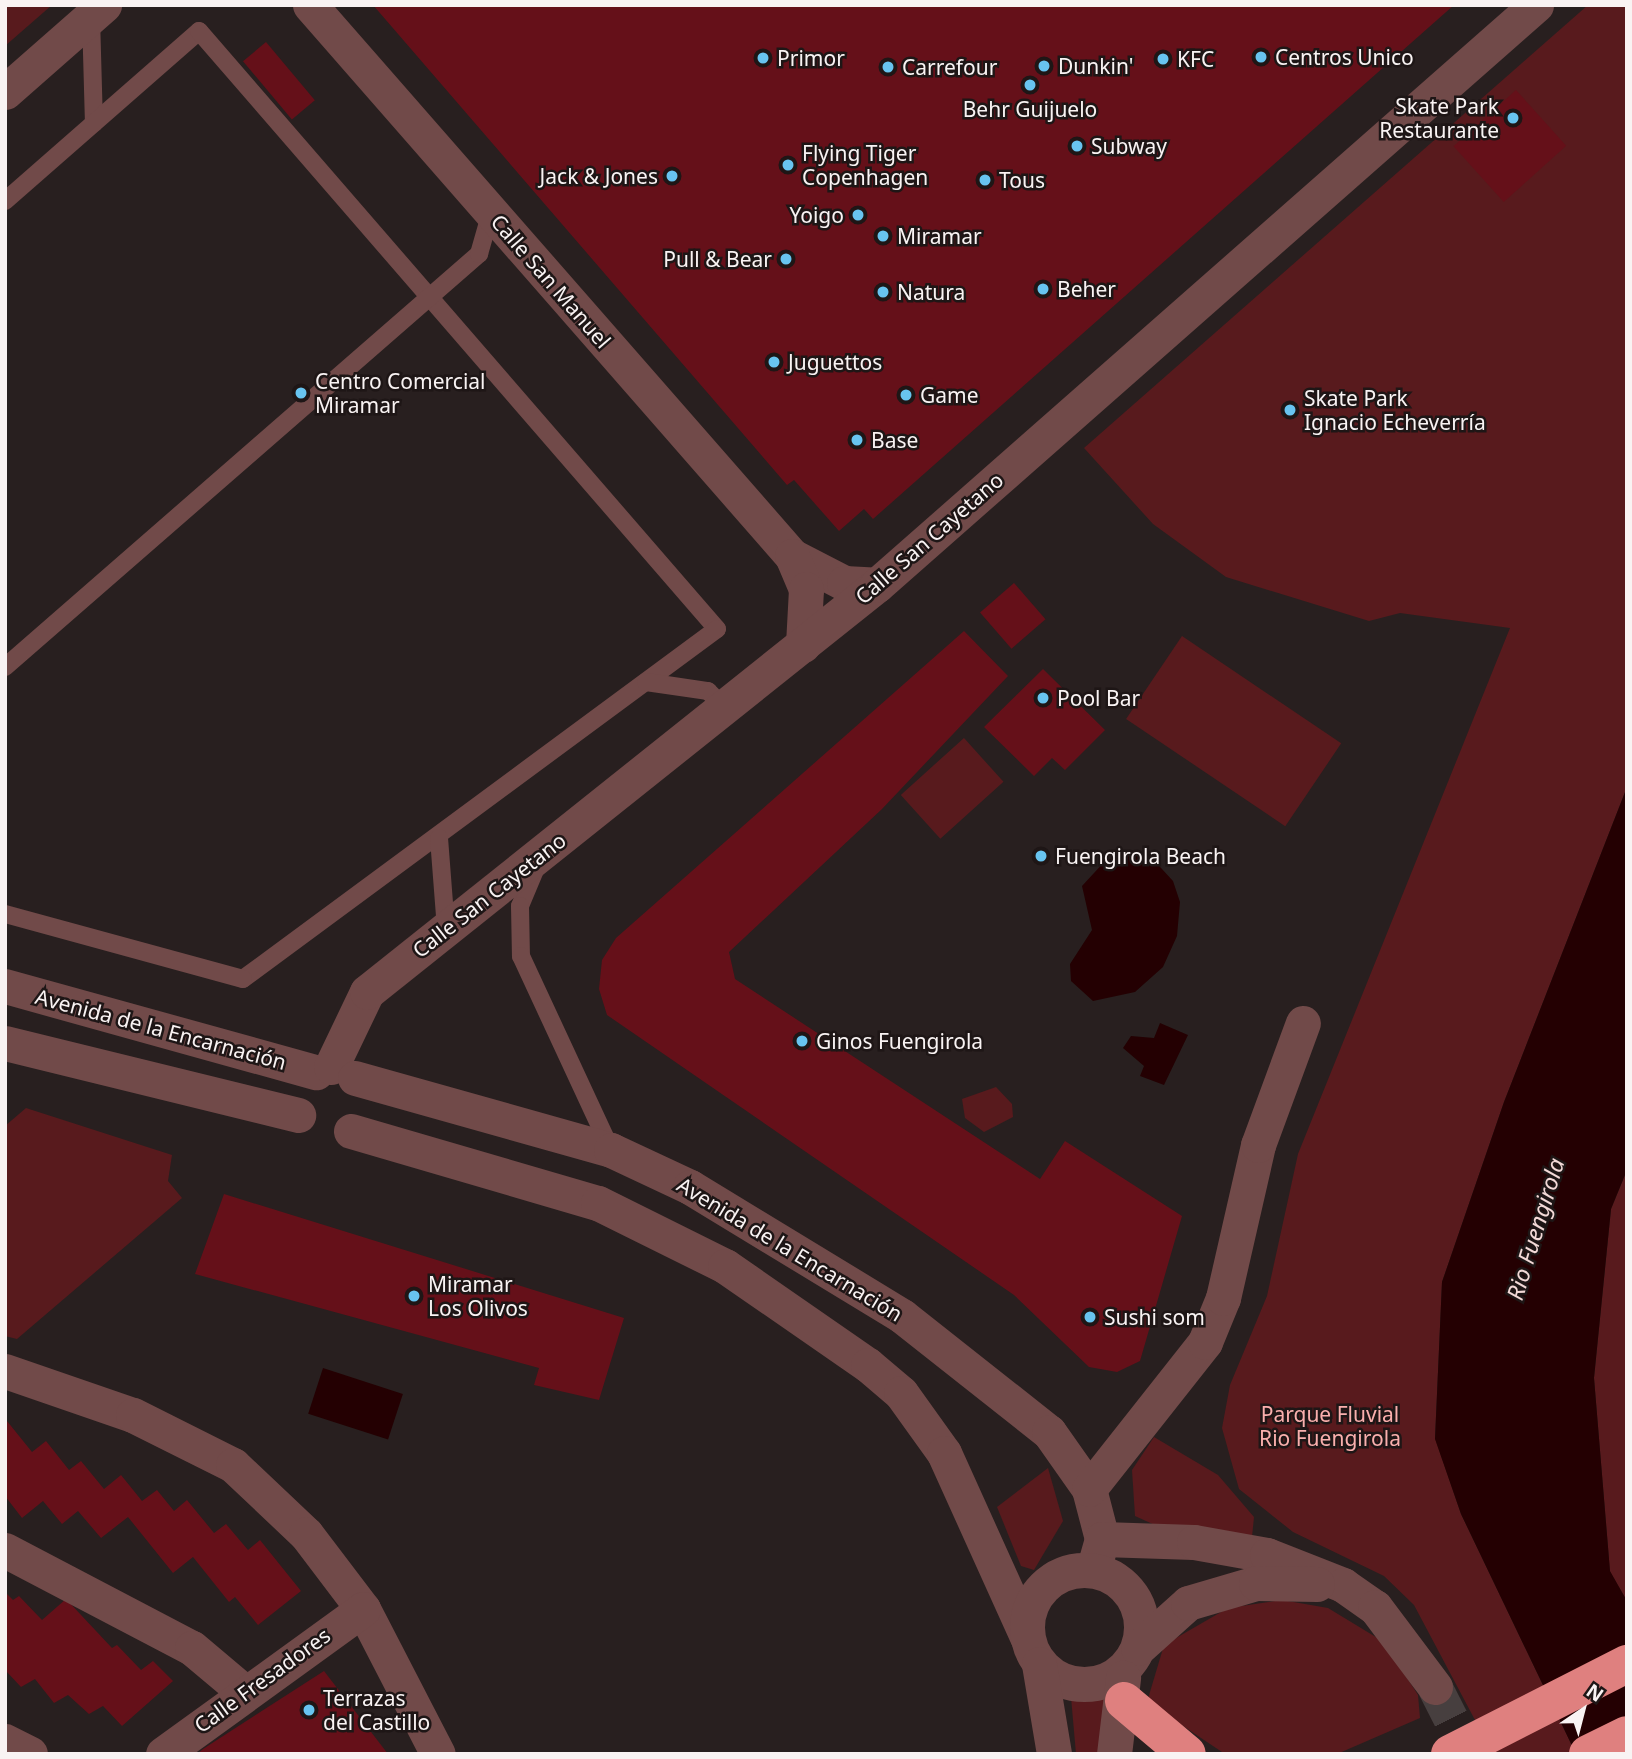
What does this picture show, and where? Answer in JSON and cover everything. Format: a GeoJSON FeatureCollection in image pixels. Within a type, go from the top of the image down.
{"type":"FeatureCollection","features":[{"type":"Feature","properties":{"kind":"highway"},"geometry":{"type":"LineString","coordinates":[[1450,1754],[1627,1664]]}},
{"type":"Feature","properties":{"kind":"highway"},"geometry":{"type":"LineString","coordinates":[[1128,1673],[1187,1754]]}},
{"type":"Feature","properties":{"kind":"highway"},"geometry":{"type":"LineString","coordinates":[[1588,1754],[1627,1735]]}},
{"type":"Feature","properties":{"kind":"street","name":"Calle San Manuel"},"geometry":{"type":"LineString","coordinates":[[310,5],[792,556],[806,589],[803,645]]}},
{"type":"Feature","properties":{"kind":"street","name":"Calle San Cayetano"},"geometry":{"type":"LineString","coordinates":[[334,1072],[367,992],[726,709],[877,585],[1536,5]]}},
{"type":"Feature","properties":{"kind":"street"},"geometry":{"type":"LineString","coordinates":[[5,92],[98,11]]}},
{"type":"Feature","properties":{"kind":"street","name":"Calle San Manuel"},"geometry":{"type":"LineString","coordinates":[[792,556],[844,583],[877,585]]}},
{"type":"Feature","properties":{"kind":"street","name":"Avenida de la Encarnación"},"geometry":{"type":"LineString","coordinates":[[5,986],[334,1072],[611,1150],[701,1193],[902,1316],[1049,1432],[1089,1489],[1097,1554]]}},
{"type":"Feature","properties":{"kind":"street"},"geometry":{"type":"LineString","coordinates":[[1089,1489],[1205,1342],[1223,1298],[1258,1145],[1303,1023]]}},
{"type":"Feature","properties":{"kind":"street"},"geometry":{"type":"LineString","coordinates":[[5,1043],[298,1115],[321,1136],[351,1131],[598,1203],[725,1266],[868,1365],[901,1393],[944,1453],[1033,1651],[1071,1683],[1089,1684],[1128,1673],[1188,1603],[1256,1583],[1343,1585]]}},
{"type":"Feature","properties":{"kind":"street"},"geometry":{"type":"LineString","coordinates":[[334,1072],[364,1104],[351,1131]]}},
{"type":"Feature","properties":{"kind":"street","name":"Avenida de la Encarnación"},"geometry":{"type":"LineString","coordinates":[[298,1115],[297,1095],[334,1072]]}},
{"type":"Feature","properties":{"kind":"street"},"geometry":{"type":"LineString","coordinates":[[5,1371],[133,1415],[233,1465],[306,1534],[363,1609],[438,1754]]}},
{"type":"Feature","properties":{"kind":"street"},"geometry":{"type":"LineString","coordinates":[[1054,1754],[1033,1651],[1031,1602],[1042,1587],[1097,1554],[1194,1542],[1267,1555],[1343,1585],[1375,1607],[1435,1686]]}},
{"type":"Feature","properties":{"kind":"street"},"geometry":{"type":"LineString","coordinates":[[5,1550],[124,1608],[192,1648],[243,1691]]}},
{"type":"Feature","properties":{"kind":"street"},"geometry":{"type":"LineString","coordinates":[[1097,1554],[1112,1576],[1134,1600],[1128,1673],[1114,1754]]}},
{"type":"Feature","properties":{"kind":"street","name":"Calle Fresadores"},"geometry":{"type":"LineString","coordinates":[[163,1754],[243,1691],[363,1609]]}},
{"type":"Feature","properties":{"kind":"street"},"geometry":{"type":"LineString","coordinates":[[5,1741],[30,1754]]}},
{"type":"Feature","properties":{"kind":"lane"},"geometry":{"type":"LineString","coordinates":[[94,123],[98,11]]}},
{"type":"Feature","properties":{"kind":"lane"},"geometry":{"type":"LineString","coordinates":[[5,201],[199,31],[429,301],[717,629],[439,838],[243,979],[5,914]]}},
{"type":"Feature","properties":{"kind":"lane"},"geometry":{"type":"LineString","coordinates":[[5,667],[429,301],[479,254],[491,212]]}},
{"type":"Feature","properties":{"kind":"lane"},"geometry":{"type":"LineString","coordinates":[[646,682],[708,691],[726,709]]}},
{"type":"Feature","properties":{"kind":"lane"},"geometry":{"type":"LineString","coordinates":[[439,838],[446,928]]}},
{"type":"Feature","properties":{"kind":"lane"},"geometry":{"type":"LineString","coordinates":[[542,855],[520,906],[521,956],[611,1150]]}},
{"type":"Feature","properties":{"kind":"green space"},"geometry":{"type":"Polygon","coordinates":[[[5,5],[52,5],[5,46],[5,5]]]}},
{"type":"Feature","properties":{"kind":"green space","name":"Parque Fluvial Rio Fuengirola"},"geometry":{"type":"Polygon","coordinates":[[[1588,5],[1627,5],[1627,787],[1504,1102],[1442,1282],[1435,1438],[1461,1514],[1576,1754],[1493,1754],[1414,1605],[1384,1576],[1293,1532],[1239,1489],[1222,1428],[1230,1385],[1267,1296],[1298,1154],[1510,628],[1400,613],[1369,621],[1226,577],[1153,524],[1084,448],[1588,5]]]}},
{"type":"Feature","properties":{"kind":"green space"},"geometry":{"type":"Polygon","coordinates":[[[1182,636],[1341,743],[1285,826],[1126,719],[1182,636]]]}},
{"type":"Feature","properties":{"kind":"green space"},"geometry":{"type":"Polygon","coordinates":[[[964,738],[1003,782],[940,839],[901,795],[964,738]]]}},
{"type":"Feature","properties":{"kind":"green space"},"geometry":{"type":"Polygon","coordinates":[[[996,1087],[1012,1104],[1013,1117],[984,1132],[965,1118],[962,1099],[996,1087]]]}},
{"type":"Feature","properties":{"kind":"green space"},"geometry":{"type":"Polygon","coordinates":[[[26,1108],[172,1155],[168,1181],[182,1198],[17,1339],[5,1336],[5,1126],[26,1108]]]}},
{"type":"Feature","properties":{"kind":"green space"},"geometry":{"type":"Polygon","coordinates":[[[1627,1170],[1627,1601],[1610,1572],[1594,1378],[1611,1209],[1627,1170]]]}},
{"type":"Feature","properties":{"kind":"green space"},"geometry":{"type":"Polygon","coordinates":[[[1154,1437],[1218,1475],[1254,1517],[1252,1537],[1157,1526],[1135,1516],[1132,1470],[1154,1437]]]}},
{"type":"Feature","properties":{"kind":"green space"},"geometry":{"type":"Polygon","coordinates":[[[1048,1468],[1063,1521],[1034,1570],[1021,1566],[997,1507],[1048,1468]]]}},
{"type":"Feature","properties":{"kind":"green space"},"geometry":{"type":"Polygon","coordinates":[[[1282,1600],[1328,1608],[1384,1642],[1418,1695],[1420,1718],[1337,1754],[1225,1754],[1147,1702],[1164,1645],[1228,1608],[1282,1600]]]}},
{"type":"Feature","properties":{"kind":"green space"},"geometry":{"type":"Polygon","coordinates":[[[1113,1691],[1101,1754],[1076,1754],[1071,1697],[1113,1691]]]}},
{"type":"Feature","properties":{"kind":"water","name":"Rio Fuengirola"},"geometry":{"type":"Polygon","coordinates":[[[1627,787],[1627,1170],[1611,1209],[1594,1378],[1610,1571],[1627,1601],[1627,1754],[1576,1754],[1461,1514],[1435,1439],[1442,1282],[1504,1102],[1627,787]]]}},
{"type":"Feature","properties":{"kind":"water"},"geometry":{"type":"Polygon","coordinates":[[[1136,853],[1150,856],[1173,881],[1180,902],[1177,936],[1163,967],[1135,992],[1093,1001],[1071,981],[1070,964],[1092,930],[1082,886],[1106,860],[1136,853]]]}},
{"type":"Feature","properties":{"kind":"water"},"geometry":{"type":"Polygon","coordinates":[[[1160,1023],[1188,1035],[1164,1085],[1140,1076],[1144,1066],[1123,1048],[1131,1036],[1154,1038],[1160,1023]]]}},
{"type":"Feature","properties":{"kind":"water"},"geometry":{"type":"Polygon","coordinates":[[[323,1368],[403,1394],[388,1440],[308,1414],[323,1368]]]}},
{"type":"Feature","properties":{"kind":"building","name":"Miramar"},"geometry":{"type":"Polygon","coordinates":[[[373,5],[1454,5],[873,519],[864,509],[839,531],[794,480],[787,485],[373,5]]]}},
{"type":"Feature","properties":{"kind":"building"},"geometry":{"type":"Polygon","coordinates":[[[266,42],[315,100],[292,120],[243,61],[266,42]]]}},
{"type":"Feature","properties":{"kind":"building","name":"Skate Park Restaurante"},"geometry":{"type":"Polygon","coordinates":[[[1516,90],[1566,146],[1504,202],[1454,146],[1516,90]]]}},
{"type":"Feature","properties":{"kind":"building"},"geometry":{"type":"Polygon","coordinates":[[[1014,583],[1045,619],[1012,649],[980,613],[1014,583]]]}},
{"type":"Feature","properties":{"kind":"building"},"geometry":{"type":"Polygon","coordinates":[[[964,631],[1008,676],[882,809],[729,952],[735,979],[1040,1179],[1065,1141],[1182,1216],[1140,1361],[1117,1372],[1089,1367],[1014,1295],[607,1015],[599,989],[602,960],[616,938],[964,631]]]}},
{"type":"Feature","properties":{"kind":"building","name":"Pool Bar"},"geometry":{"type":"Polygon","coordinates":[[[1043,669],[1105,730],[1065,770],[1052,758],[1034,776],[984,727],[1043,669]]]}},
{"type":"Feature","properties":{"kind":"building","name":"Miramar Los Olivos"},"geometry":{"type":"Polygon","coordinates":[[[224,1194],[624,1318],[599,1400],[534,1385],[539,1368],[195,1274],[224,1194]]]}},
{"type":"Feature","properties":{"kind":"building"},"geometry":{"type":"Polygon","coordinates":[[[7,1421],[32,1452],[46,1441],[69,1470],[81,1461],[104,1489],[121,1475],[142,1501],[157,1490],[174,1511],[187,1500],[214,1533],[226,1524],[248,1550],[260,1540],[301,1591],[258,1625],[235,1597],[229,1602],[193,1557],[173,1573],[128,1517],[101,1538],[78,1511],[62,1524],[43,1501],[22,1518],[5,1496],[7,1421]]]}},
{"type":"Feature","properties":{"kind":"building"},"geometry":{"type":"Polygon","coordinates":[[[5,1592],[13,1600],[19,1596],[42,1620],[66,1599],[112,1648],[117,1645],[141,1670],[153,1661],[173,1681],[122,1726],[103,1706],[89,1714],[68,1695],[54,1703],[35,1679],[21,1687],[5,1670],[5,1592]]]}},
{"type":"Feature","properties":{"kind":"building","name":"Terrazas del Castillo"},"geometry":{"type":"Polygon","coordinates":[[[324,1671],[388,1754],[197,1754],[203,1749],[324,1671]]]}},
{"type":"Feature","properties":{"kind":"tunnel"},"geometry":{"type":"LineString","coordinates":[[1435,1687],[1469,1754]]}},
{"type":"Feature","properties":{"kind":"place","name":"Centros Unico"},"geometry":{"type":"Point","coordinates":[1261,57]}},
{"type":"Feature","properties":{"kind":"place","name":"Primor"},"geometry":{"type":"Point","coordinates":[763,58]}},
{"type":"Feature","properties":{"kind":"place","name":"KFC"},"geometry":{"type":"Point","coordinates":[1163,59]}},
{"type":"Feature","properties":{"kind":"place","name":"Dunkin'"},"geometry":{"type":"Point","coordinates":[1044,66]}},
{"type":"Feature","properties":{"kind":"place","name":"Carrefour"},"geometry":{"type":"Point","coordinates":[888,67]}},
{"type":"Feature","properties":{"kind":"place","name":"Behr Guijuelo"},"geometry":{"type":"Point","coordinates":[1030,85]}},
{"type":"Feature","properties":{"kind":"place","name":"Skate Park Restaurante"},"geometry":{"type":"Point","coordinates":[1513,118]}},
{"type":"Feature","properties":{"kind":"place","name":"Subway"},"geometry":{"type":"Point","coordinates":[1077,146]}},
{"type":"Feature","properties":{"kind":"place","name":"Flying Tiger Copenhagen"},"geometry":{"type":"Point","coordinates":[788,165]}},
{"type":"Feature","properties":{"kind":"place","name":"Jack & Jones"},"geometry":{"type":"Point","coordinates":[672,176]}},
{"type":"Feature","properties":{"kind":"place","name":"Tous"},"geometry":{"type":"Point","coordinates":[985,180]}},
{"type":"Feature","properties":{"kind":"place","name":"Yoigo"},"geometry":{"type":"Point","coordinates":[858,215]}},
{"type":"Feature","properties":{"kind":"place","name":"Miramar"},"geometry":{"type":"Point","coordinates":[883,236]}},
{"type":"Feature","properties":{"kind":"place","name":"Pull & Bear"},"geometry":{"type":"Point","coordinates":[786,259]}},
{"type":"Feature","properties":{"kind":"place","name":"Beher"},"geometry":{"type":"Point","coordinates":[1043,289]}},
{"type":"Feature","properties":{"kind":"place","name":"Natura"},"geometry":{"type":"Point","coordinates":[883,292]}},
{"type":"Feature","properties":{"kind":"place","name":"Juguettos"},"geometry":{"type":"Point","coordinates":[774,362]}},
{"type":"Feature","properties":{"kind":"place","name":"Centro Comercial Miramar"},"geometry":{"type":"Point","coordinates":[301,393]}},
{"type":"Feature","properties":{"kind":"place","name":"Game"},"geometry":{"type":"Point","coordinates":[906,395]}},
{"type":"Feature","properties":{"kind":"place","name":"Skate Park Ignacio Echeverría"},"geometry":{"type":"Point","coordinates":[1290,410]}},
{"type":"Feature","properties":{"kind":"place","name":"Base"},"geometry":{"type":"Point","coordinates":[857,440]}},
{"type":"Feature","properties":{"kind":"place","name":"Pool Bar"},"geometry":{"type":"Point","coordinates":[1043,698]}},
{"type":"Feature","properties":{"kind":"place","name":"Fuengirola Beach"},"geometry":{"type":"Point","coordinates":[1041,856]}},
{"type":"Feature","properties":{"kind":"place","name":"Ginos Fuengirola"},"geometry":{"type":"Point","coordinates":[802,1041]}},
{"type":"Feature","properties":{"kind":"place","name":"Miramar Los Olivos"},"geometry":{"type":"Point","coordinates":[414,1296]}},
{"type":"Feature","properties":{"kind":"place","name":"Sushi som"},"geometry":{"type":"Point","coordinates":[1090,1317]}},
{"type":"Feature","properties":{"kind":"place","name":"Terrazas del Castillo"},"geometry":{"type":"Point","coordinates":[309,1710]}}]}
